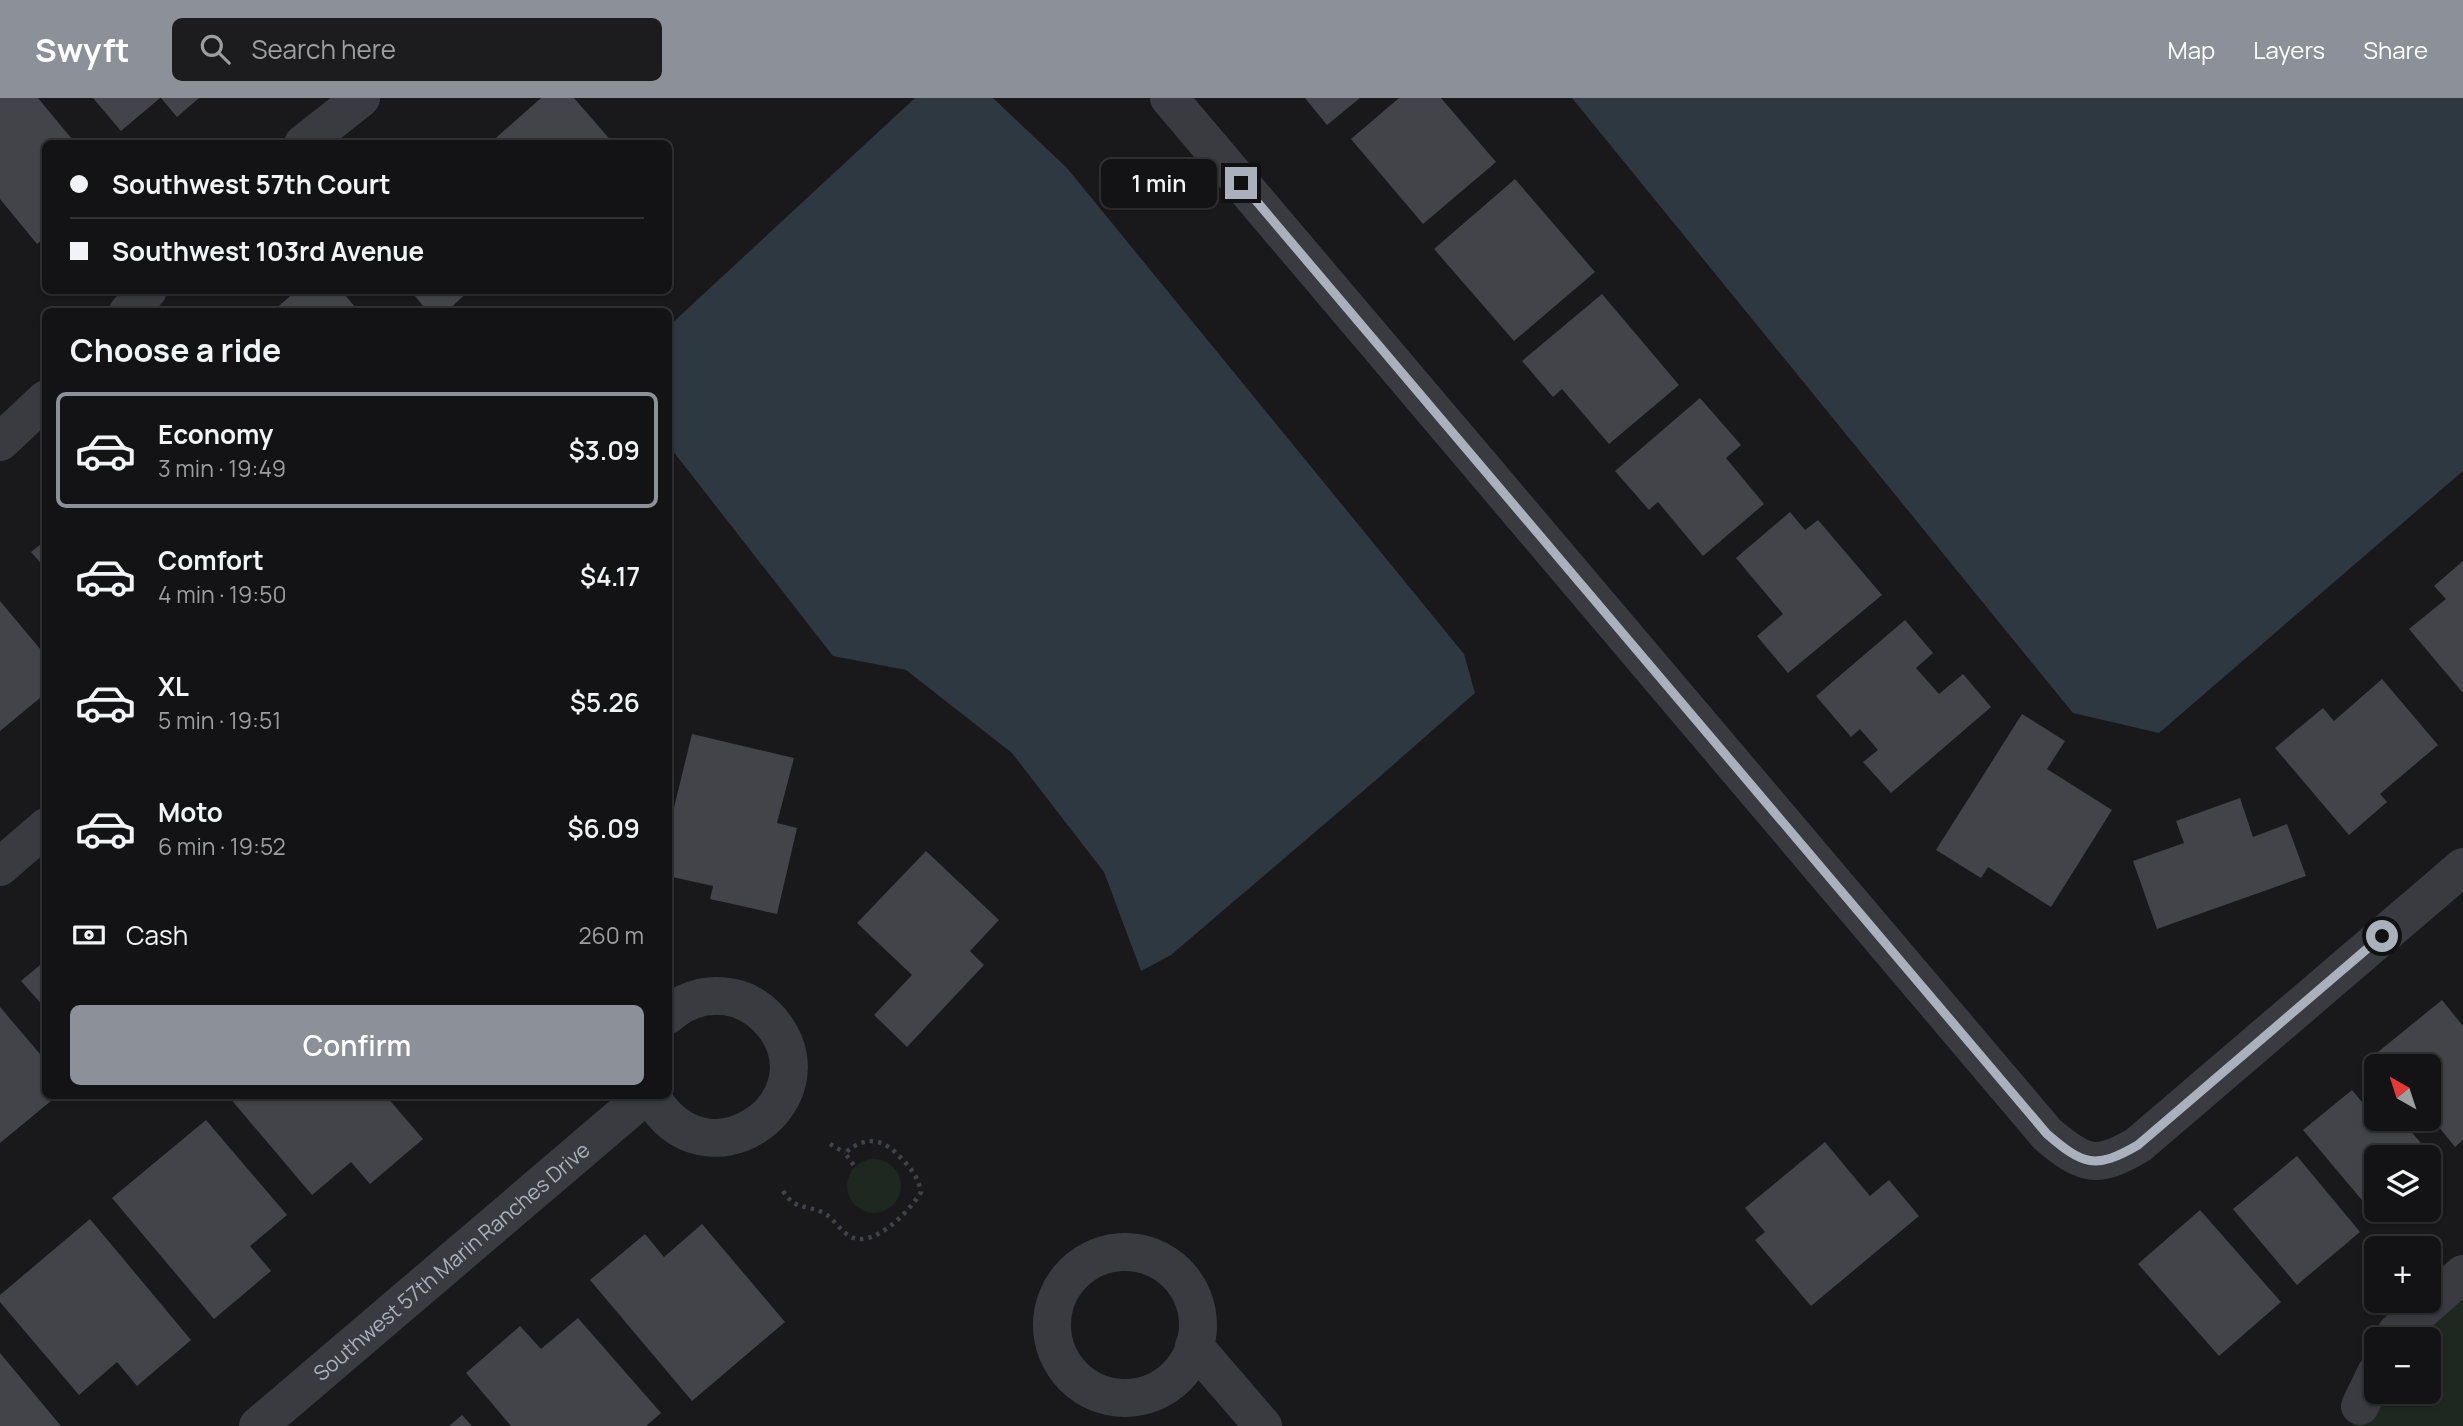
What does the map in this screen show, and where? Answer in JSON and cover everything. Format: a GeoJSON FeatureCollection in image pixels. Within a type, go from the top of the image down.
{"type":"FeatureCollection","features":[{"type":"Feature","properties":{"kind":"street"},"geometry":{"type":"LineString","coordinates":[[308,140],[360,98]]}},
{"type":"Feature","properties":{"kind":"street"},"geometry":{"type":"LineString","coordinates":[[1169,98],[2047,1134],[2073,1156],[2096,1161],[2117,1157],[2138,1145],[2463,867]]}},
{"type":"Feature","properties":{"kind":"street"},"geometry":{"type":"LineString","coordinates":[[132,308],[144,294]]}},
{"type":"Feature","properties":{"kind":"street"},"geometry":{"type":"LineString","coordinates":[[0,442],[42,403]]}},
{"type":"Feature","properties":{"kind":"street"},"geometry":{"type":"LineString","coordinates":[[0,867],[42,830]]}},
{"type":"Feature","properties":{"kind":"street"},"geometry":{"type":"LineString","coordinates":[[653,1099],[660,1112],[677,1127],[698,1136],[721,1138],[743,1134],[763,1121],[778,1104],[787,1082],[788,1060],[782,1036],[768,1017],[749,1002],[725,995],[701,996],[672,1011]]}},
{"type":"Feature","properties":{"kind":"street","name":"Southwest 57th Marin Ranches Drive"},"geometry":{"type":"LineString","coordinates":[[258,1426],[641,1099]]}},
{"type":"Feature","properties":{"kind":"street"},"geometry":{"type":"LineString","coordinates":[[2403,1327],[2463,1274]]}},
{"type":"Feature","properties":{"kind":"street"},"geometry":{"type":"LineString","coordinates":[[1194,1346],[1263,1426]]}},
{"type":"Feature","properties":{"kind":"path"},"geometry":{"type":"LineString","coordinates":[[783,1191],[796,1206],[821,1212],[832,1218],[848,1235],[857,1240],[876,1236],[908,1211],[921,1192],[919,1181],[914,1170],[894,1149],[883,1142],[855,1144],[845,1153]]}},
{"type":"Feature","properties":{"kind":"path"},"geometry":{"type":"LineString","coordinates":[[830,1144],[845,1153],[855,1167]]}},
{"type":"Feature","properties":{"kind":"shaded area"},"geometry":{"type":"Polygon","coordinates":[[[915,98],[993,98],[1067,168],[1464,654],[1475,693],[1171,955],[1141,971],[1104,872],[1012,753],[906,670],[833,656],[672,450],[672,323],[915,98]]]}},
{"type":"Feature","properties":{"kind":"shaded area"},"geometry":{"type":"Polygon","coordinates":[[[1572,98],[2463,98],[2463,471],[2159,733],[2073,713],[1572,98]]]}},
{"type":"Feature","properties":{"kind":"shaded area"},"geometry":{"type":"Polygon","coordinates":[[[874,1159],[893,1167],[901,1186],[893,1205],[874,1213],[855,1205],[847,1186],[855,1167],[874,1159]]]}},
{"type":"Feature","properties":{"kind":"shaded area"},"geometry":{"type":"Polygon","coordinates":[[[2463,1274],[2463,1426],[2352,1426],[2364,1402],[2441,1404],[2441,1327],[2406,1327],[2421,1313],[2441,1313],[2441,1294],[2463,1274]]]}},
{"type":"Feature","properties":{"kind":"building"},"geometry":{"type":"Polygon","coordinates":[[[0,98],[38,98],[73,140],[42,140],[42,240],[37,244],[0,199],[0,98]]]}},
{"type":"Feature","properties":{"kind":"building"},"geometry":{"type":"Polygon","coordinates":[[[93,98],[160,98],[121,131],[93,98]]]}},
{"type":"Feature","properties":{"kind":"building"},"geometry":{"type":"Polygon","coordinates":[[[161,98],[199,98],[177,117],[161,98]]]}},
{"type":"Feature","properties":{"kind":"building"},"geometry":{"type":"Polygon","coordinates":[[[541,98],[574,98],[611,140],[494,140],[541,98]]]}},
{"type":"Feature","properties":{"kind":"building"},"geometry":{"type":"Polygon","coordinates":[[[1305,98],[1360,98],[1327,125],[1305,98]]]}},
{"type":"Feature","properties":{"kind":"building"},"geometry":{"type":"Polygon","coordinates":[[[1399,98],[1441,98],[1496,162],[1423,224],[1351,139],[1399,98]]]}},
{"type":"Feature","properties":{"kind":"building"},"geometry":{"type":"Polygon","coordinates":[[[1515,179],[1595,272],[1514,341],[1434,249],[1515,179]]]}},
{"type":"Feature","properties":{"kind":"building"},"geometry":{"type":"Polygon","coordinates":[[[292,294],[344,294],[356,308],[277,308],[292,294]]]}},
{"type":"Feature","properties":{"kind":"building"},"geometry":{"type":"Polygon","coordinates":[[[413,294],[466,294],[450,308],[425,308],[413,294]]]}},
{"type":"Feature","properties":{"kind":"building"},"geometry":{"type":"Polygon","coordinates":[[[1602,294],[1679,385],[1609,444],[1562,389],[1553,397],[1522,361],[1602,294]]]}},
{"type":"Feature","properties":{"kind":"building"},"geometry":{"type":"Polygon","coordinates":[[[1700,398],[1741,445],[1726,458],[1764,504],[1703,556],[1658,502],[1649,510],[1615,471],[1700,398]]]}},
{"type":"Feature","properties":{"kind":"building"},"geometry":{"type":"Polygon","coordinates":[[[1790,512],[1805,530],[1818,520],[1882,595],[1788,673],[1757,636],[1783,614],[1736,558],[1790,512]]]}},
{"type":"Feature","properties":{"kind":"building"},"geometry":{"type":"Polygon","coordinates":[[[42,543],[42,564],[31,552],[42,543]]]}},
{"type":"Feature","properties":{"kind":"building"},"geometry":{"type":"Polygon","coordinates":[[[2463,561],[2463,693],[2409,629],[2446,599],[2434,586],[2463,561]]]}},
{"type":"Feature","properties":{"kind":"building"},"geometry":{"type":"Polygon","coordinates":[[[0,601],[42,651],[42,696],[0,731],[0,601]]]}},
{"type":"Feature","properties":{"kind":"building"},"geometry":{"type":"Polygon","coordinates":[[[1905,620],[1933,653],[1916,668],[1939,694],[1963,674],[1991,707],[1891,793],[1863,762],[1878,750],[1860,729],[1851,737],[1816,696],[1905,620]]]}},
{"type":"Feature","properties":{"kind":"building"},"geometry":{"type":"Polygon","coordinates":[[[2382,679],[2438,745],[2380,794],[2387,802],[2349,835],[2275,748],[2323,708],[2334,721],[2382,679]]]}},
{"type":"Feature","properties":{"kind":"building"},"geometry":{"type":"Polygon","coordinates":[[[2022,714],[2065,741],[2047,769],[2112,810],[2051,907],[1988,867],[1981,878],[1936,850],[2022,714]]]}},
{"type":"Feature","properties":{"kind":"building"},"geometry":{"type":"Polygon","coordinates":[[[692,734],[794,758],[777,823],[797,828],[777,914],[710,899],[713,886],[672,877],[672,816],[692,734]]]}},
{"type":"Feature","properties":{"kind":"building"},"geometry":{"type":"Polygon","coordinates":[[[2240,798],[2253,837],[2287,824],[2306,876],[2157,929],[2133,861],[2184,843],[2176,821],[2240,798]]]}},
{"type":"Feature","properties":{"kind":"building"},"geometry":{"type":"Polygon","coordinates":[[[926,851],[999,920],[970,951],[984,965],[907,1047],[874,1015],[912,975],[857,923],[926,851]]]}},
{"type":"Feature","properties":{"kind":"building"},"geometry":{"type":"Polygon","coordinates":[[[42,963],[42,1005],[21,981],[42,963]]]}},
{"type":"Feature","properties":{"kind":"building"},"geometry":{"type":"Polygon","coordinates":[[[2442,1000],[2463,1026],[2463,1140],[2455,1147],[2441,1130],[2441,1054],[2378,1052],[2442,1000]]]}},
{"type":"Feature","properties":{"kind":"building"},"geometry":{"type":"Polygon","coordinates":[[[0,1007],[42,1056],[42,1099],[53,1099],[0,1143],[0,1007]]]}},
{"type":"Feature","properties":{"kind":"building"},"geometry":{"type":"Polygon","coordinates":[[[2352,1090],[2362,1102],[2364,1100],[2364,1131],[2411,1131],[2422,1145],[2364,1145],[2364,1203],[2303,1130],[2352,1090]]]}},
{"type":"Feature","properties":{"kind":"building"},"geometry":{"type":"Polygon","coordinates":[[[231,1099],[389,1099],[423,1139],[370,1184],[351,1162],[312,1195],[231,1099]]]}},
{"type":"Feature","properties":{"kind":"building"},"geometry":{"type":"Polygon","coordinates":[[[206,1120],[287,1215],[250,1246],[271,1271],[214,1319],[112,1198],[206,1120]]]}},
{"type":"Feature","properties":{"kind":"building"},"geometry":{"type":"Polygon","coordinates":[[[1825,1142],[1870,1196],[1889,1180],[1919,1216],[1811,1306],[1755,1240],[1765,1232],[1745,1208],[1825,1142]]]}},
{"type":"Feature","properties":{"kind":"building"},"geometry":{"type":"Polygon","coordinates":[[[2297,1156],[2360,1232],[2297,1285],[2233,1209],[2297,1156]]]}},
{"type":"Feature","properties":{"kind":"building"},"geometry":{"type":"Polygon","coordinates":[[[2200,1210],[2281,1302],[2219,1356],[2138,1264],[2200,1210]]]}},
{"type":"Feature","properties":{"kind":"building"},"geometry":{"type":"Polygon","coordinates":[[[90,1219],[191,1340],[137,1386],[117,1362],[79,1395],[0,1302],[0,1295],[90,1219]]]}},
{"type":"Feature","properties":{"kind":"building"},"geometry":{"type":"Polygon","coordinates":[[[702,1224],[785,1322],[692,1401],[590,1280],[645,1234],[664,1257],[702,1224]]]}},
{"type":"Feature","properties":{"kind":"building"},"geometry":{"type":"Polygon","coordinates":[[[578,1318],[661,1413],[646,1426],[511,1426],[466,1373],[520,1326],[541,1349],[578,1318]]]}},
{"type":"Feature","properties":{"kind":"building"},"geometry":{"type":"Polygon","coordinates":[[[0,1353],[61,1426],[0,1426],[0,1353]]]}},
{"type":"Feature","properties":{"kind":"building"},"geometry":{"type":"Polygon","coordinates":[[[462,1415],[472,1426],[449,1426],[462,1415]]]}},
{"type":"Feature","properties":{"kind":"route"},"geometry":{"type":"LineString","coordinates":[[1241,183],[2047,1134],[2073,1156],[2096,1161],[2117,1157],[2138,1145],[2382,936]]}}]}
